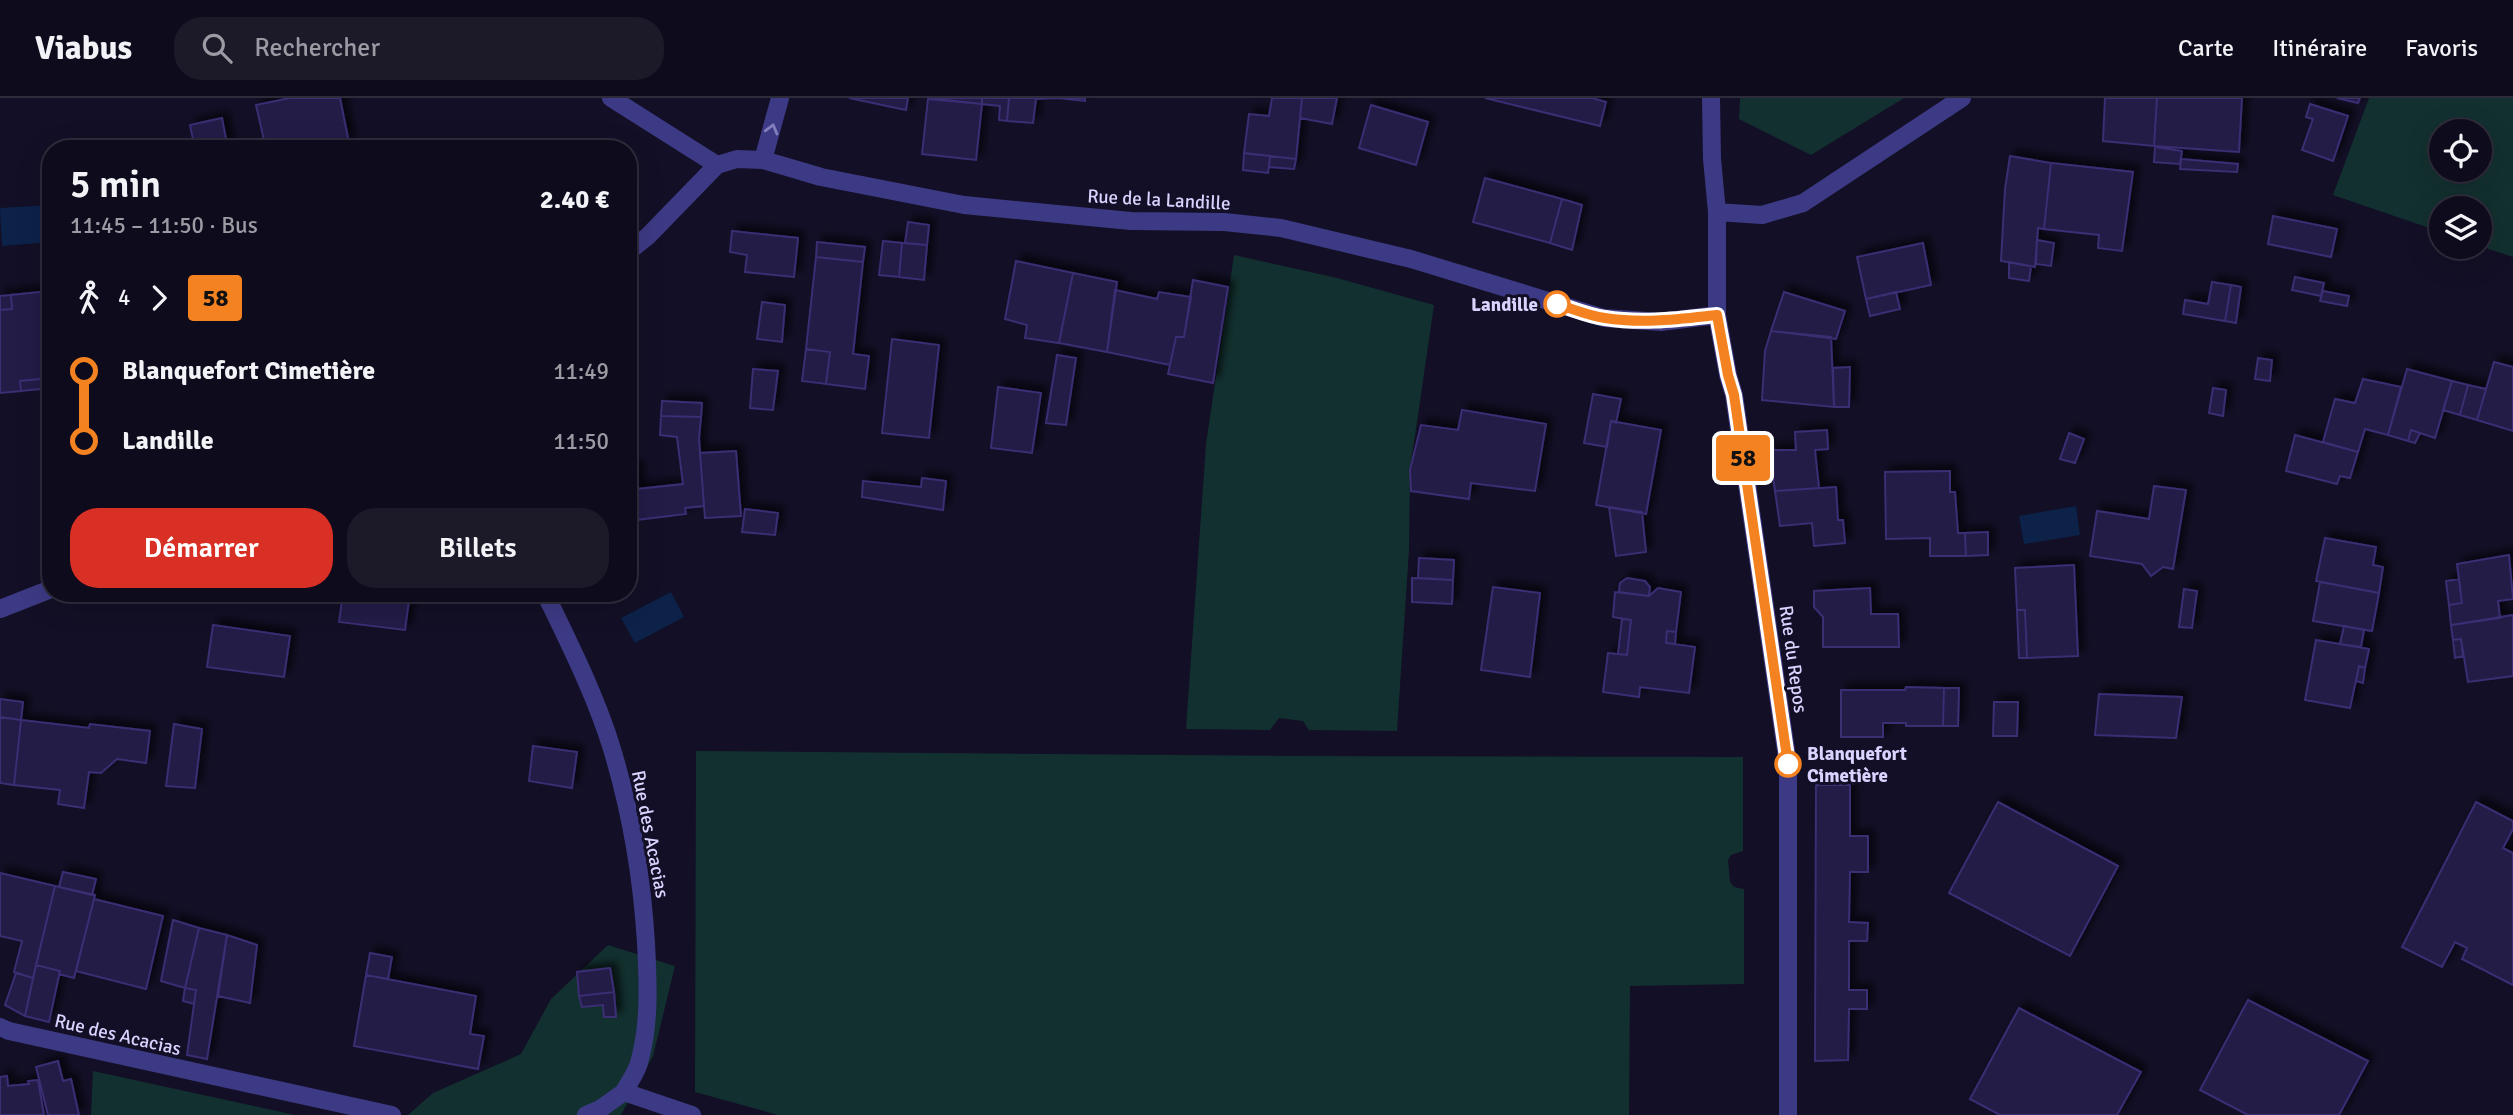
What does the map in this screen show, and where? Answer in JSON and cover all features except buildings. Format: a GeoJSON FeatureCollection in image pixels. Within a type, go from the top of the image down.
{"type":"FeatureCollection","features":[{"type":"Feature","properties":{"kind":"street"},"geometry":{"type":"LineString","coordinates":[[611,98],[717,165],[637,245]]}},
{"type":"Feature","properties":{"kind":"street"},"geometry":{"type":"LineString","coordinates":[[763,160],[780,98]]}},
{"type":"Feature","properties":{"kind":"street","name":"Rue du Repos"},"geometry":{"type":"LineString","coordinates":[[1710,98],[1717,212],[1717,315],[1734,395],[1788,764],[1788,1115]]}},
{"type":"Feature","properties":{"kind":"street"},"geometry":{"type":"LineString","coordinates":[[1717,212],[1762,215],[1802,203],[1962,98]]}},
{"type":"Feature","properties":{"kind":"street","name":"Rue de la Landille"},"geometry":{"type":"LineString","coordinates":[[717,165],[737,159],[763,160],[821,177],[964,205],[1132,221],[1224,222],[1281,228],[1411,259],[1604,318],[1661,322],[1717,315]]}},
{"type":"Feature","properties":{"kind":"street"},"geometry":{"type":"LineString","coordinates":[[0,609],[42,593]]}},
{"type":"Feature","properties":{"kind":"street","name":"Rue des Acacias"},"geometry":{"type":"LineString","coordinates":[[549,602],[594,701],[611,747],[634,835],[648,976],[645,1032],[640,1062],[624,1093]]}},
{"type":"Feature","properties":{"kind":"street","name":"Rue des Acacias"},"geometry":{"type":"LineString","coordinates":[[0,1027],[287,1094],[392,1115]]}},
{"type":"Feature","properties":{"kind":"street"},"geometry":{"type":"LineString","coordinates":[[586,1115],[624,1093],[692,1115]]}},
{"type":"Feature","properties":{"kind":"green space"},"geometry":{"type":"Polygon","coordinates":[[[1740,98],[1904,98],[1811,155],[1739,119],[1740,98]]]}},
{"type":"Feature","properties":{"kind":"green space"},"geometry":{"type":"Polygon","coordinates":[[[2369,98],[2513,98],[2513,257],[2492,250],[2492,196],[2429,196],[2429,228],[2333,195],[2369,98]]]}},
{"type":"Feature","properties":{"kind":"green space"},"geometry":{"type":"Polygon","coordinates":[[[1234,255],[1337,278],[1434,305],[1410,470],[1409,550],[1397,731],[1309,730],[1303,721],[1279,718],[1270,730],[1186,729],[1206,444],[1234,255]]]}},
{"type":"Feature","properties":{"kind":"green space"},"geometry":{"type":"Polygon","coordinates":[[[696,751],[1743,757],[1743,851],[1731,855],[1728,860],[1730,882],[1734,887],[1744,889],[1744,984],[1630,986],[1629,1115],[778,1115],[695,1092],[696,751]]]}},
{"type":"Feature","properties":{"kind":"green space"},"geometry":{"type":"Polygon","coordinates":[[[608,945],[675,966],[653,1056],[621,1115],[408,1115],[433,1093],[521,1054],[551,999],[608,945]]]}},
{"type":"Feature","properties":{"kind":"green space"},"geometry":{"type":"Polygon","coordinates":[[[93,1071],[295,1115],[91,1115],[93,1071]]]}},
{"type":"Feature","properties":{"kind":"water"},"geometry":{"type":"Polygon","coordinates":[[[42,206],[42,243],[2,246],[0,208],[42,206]]]}},
{"type":"Feature","properties":{"kind":"water"},"geometry":{"type":"Polygon","coordinates":[[[2076,506],[2080,535],[2024,544],[2019,516],[2076,506]]]}},
{"type":"Feature","properties":{"kind":"water"},"geometry":{"type":"Polygon","coordinates":[[[671,592],[684,617],[635,643],[621,618],[671,592]]]}},
{"type":"Feature","properties":{"kind":"bus line","name":"58"},"geometry":{"type":"LineString","coordinates":[[1557,304],[1604,318],[1642,321],[1661,322],[1717,315],[1734,395],[1788,764]]}},
{"type":"Feature","properties":{"kind":"place","name":"Landille"},"geometry":{"type":"Point","coordinates":[1557,304]}},
{"type":"Feature","properties":{"kind":"place","name":"Blanquefort Cimetière"},"geometry":{"type":"Point","coordinates":[1788,764]}}]}
